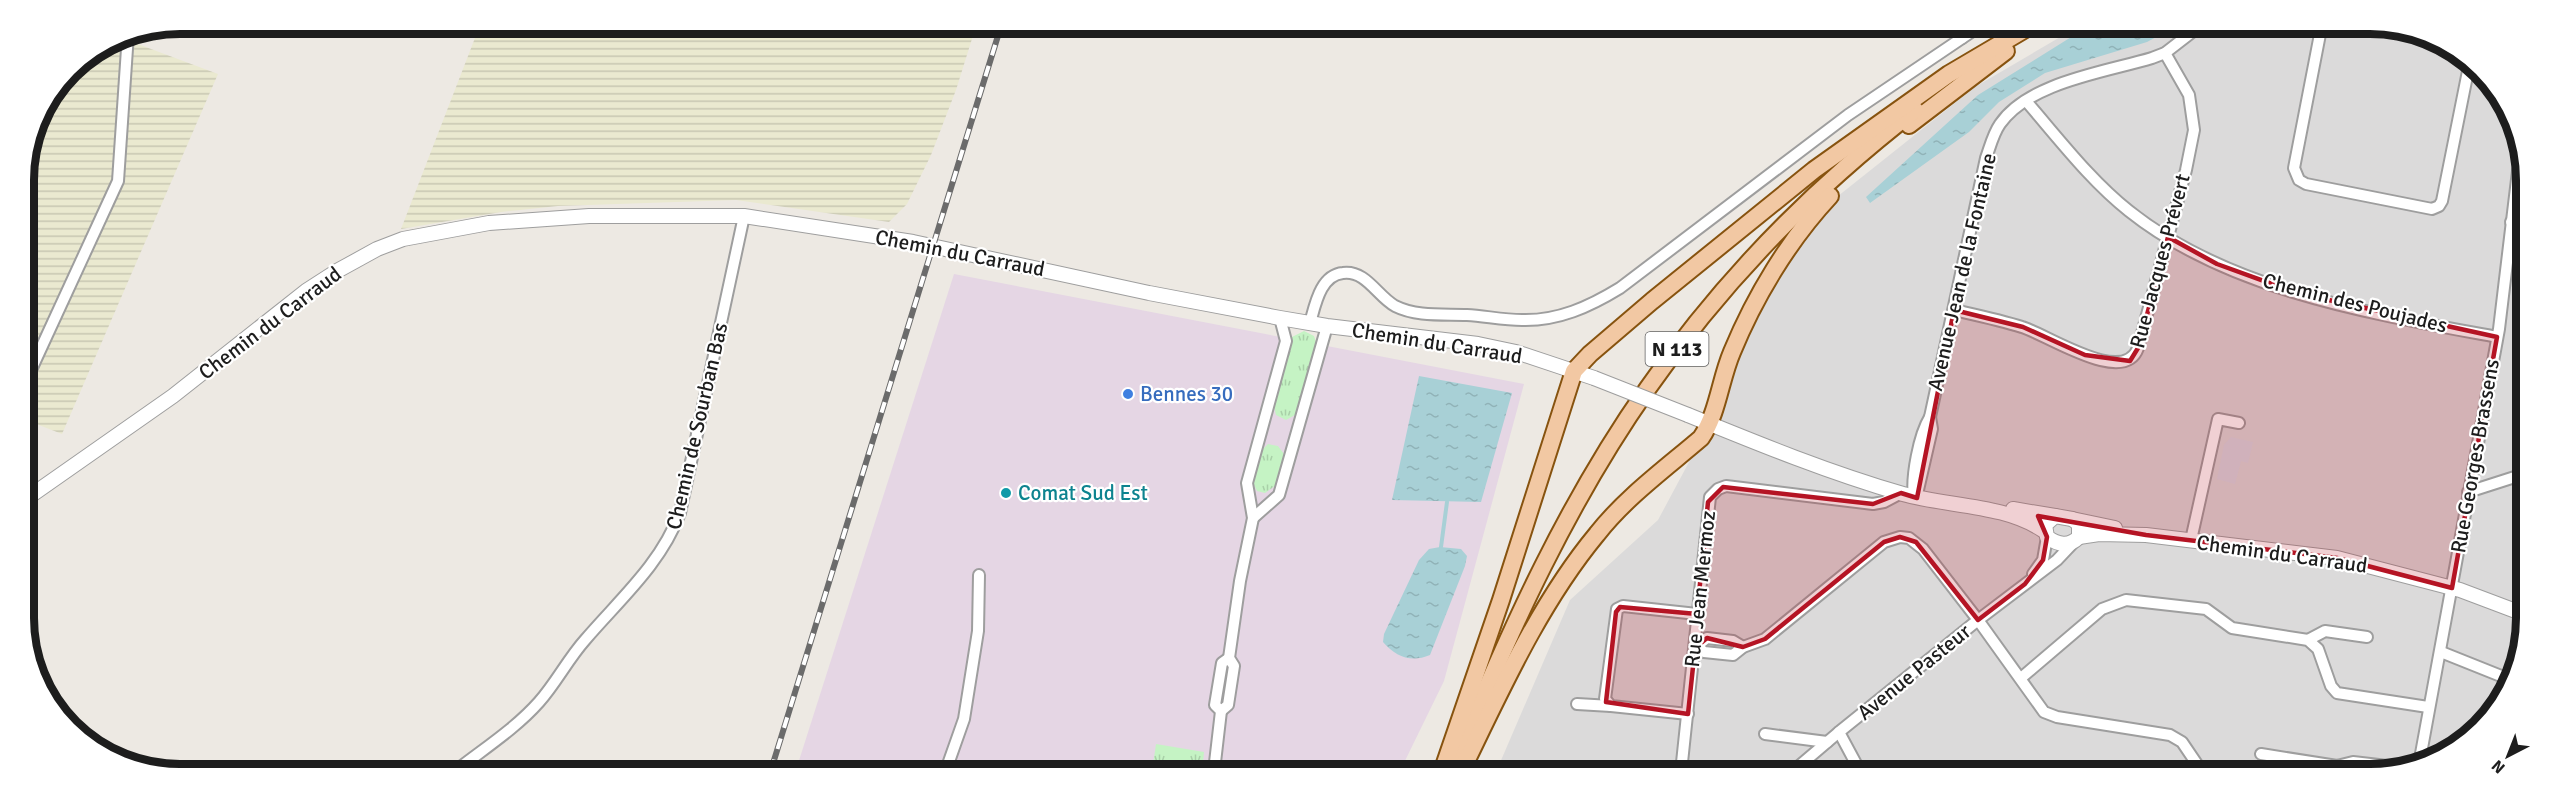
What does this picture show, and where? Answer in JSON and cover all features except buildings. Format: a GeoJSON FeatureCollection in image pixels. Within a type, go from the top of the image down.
{"type":"FeatureCollection","features":[{"type":"Feature","properties":{"kind":"main road"},"geometry":{"type":"LineString","coordinates":[[1445,763],[1501,600],[1574,371],[1590,354],[1652,300],[1814,170],[1948,74],[2018,34]]}},
{"type":"Feature","properties":{"kind":"main road","name":"N 113"},"geometry":{"type":"LineString","coordinates":[[1455,763],[1472,721],[1568,518],[1648,388],[1680,346],[1771,241],[1854,160],[1957,77],[2019,34]]}},
{"type":"Feature","properties":{"kind":"main road"},"geometry":{"type":"LineString","coordinates":[[1465,763],[1497,698],[1560,582],[1613,516],[1701,438],[1711,424],[1719,388],[1745,321],[1766,283],[1805,225],[1828,198],[1898,134],[2027,34]]}},
{"type":"Feature","properties":{"kind":"street"},"geometry":{"type":"LineString","coordinates":[[1959,34],[1962,38]]}},
{"type":"Feature","properties":{"kind":"street"},"geometry":{"type":"LineString","coordinates":[[1310,323],[1322,287],[1341,273],[1357,275],[1395,306],[1420,314],[1536,320],[1556,317],[1584,308],[1620,288],[1848,115],[1968,34]]}},
{"type":"Feature","properties":{"kind":"street","name":"Avenue Jean de la Fontaine"},"geometry":{"type":"LineString","coordinates":[[1908,495],[1924,427],[1930,417],[1986,158],[1993,137],[2007,116],[2026,102],[2071,79],[2134,64],[2165,52],[2189,34]]}},
{"type":"Feature","properties":{"kind":"street"},"geometry":{"type":"LineString","coordinates":[[2320,34],[2294,168],[2299,180],[2306,184],[2432,208],[2439,206],[2442,201],[2468,73]]}},
{"type":"Feature","properties":{"kind":"street"},"geometry":{"type":"LineString","coordinates":[[35,364],[118,181],[127,45]]}},
{"type":"Feature","properties":{"kind":"street","name":"Rue Jacques Prévert"},"geometry":{"type":"LineString","coordinates":[[1954,310],[2023,327],[2085,355],[2119,363],[2130,362],[2138,348],[2186,170],[2194,130],[2188,95],[2165,52]]}},
{"type":"Feature","properties":{"kind":"street","name":"Chemin des Poujades"},"geometry":{"type":"LineString","coordinates":[[2026,102],[2108,194],[2138,218],[2217,264],[2298,293],[2387,316],[2496,337]]}},
{"type":"Feature","properties":{"kind":"street","name":"Rue Georges Brassens"},"geometry":{"type":"LineString","coordinates":[[2421,754],[2496,337],[2511,222],[2516,207]]}},
{"type":"Feature","properties":{"kind":"street","name":"Chemin du Carraud"},"geometry":{"type":"LineString","coordinates":[[34,494],[172,396],[306,291],[377,249],[403,239],[489,223],[589,216],[744,216],[913,242],[1149,293],[1280,318],[1327,326],[1478,344],[1516,352],[1594,378],[1814,464],[1908,495],[2024,519],[2059,544],[2099,534],[2146,535],[2337,558],[2452,588],[2516,611]]}},
{"type":"Feature","properties":{"kind":"street","name":"Chemin de Sourban Bas"},"geometry":{"type":"LineString","coordinates":[[465,764],[519,721],[539,702],[584,641],[647,570],[670,538],[680,513],[744,216]]}},
{"type":"Feature","properties":{"kind":"street"},"geometry":{"type":"LineString","coordinates":[[2511,222],[2516,220]]}},
{"type":"Feature","properties":{"kind":"street"},"geometry":{"type":"LineString","coordinates":[[1215,764],[1221,711],[1228,705],[1234,666],[1229,658],[1240,581],[1253,518],[1247,483],[1286,341],[1280,318]]}},
{"type":"Feature","properties":{"kind":"street"},"geometry":{"type":"LineString","coordinates":[[1253,518],[1279,495],[1327,326]]}},
{"type":"Feature","properties":{"kind":"street"},"geometry":{"type":"LineString","coordinates":[[2191,540],[2218,419],[2239,423]]}},
{"type":"Feature","properties":{"kind":"street"},"geometry":{"type":"LineString","coordinates":[[2468,492],[2516,477]]}},
{"type":"Feature","properties":{"kind":"street","name":"Rue Jean Mermoz"},"geometry":{"type":"LineString","coordinates":[[1682,763],[1696,645],[1708,502],[1718,489],[1726,486],[1737,487],[1874,504],[1908,495]]}},
{"type":"Feature","properties":{"kind":"street","name":"Chemin du Carraud"},"geometry":{"type":"LineString","coordinates":[[1946,502],[2017,509],[2146,535]]}},
{"type":"Feature","properties":{"kind":"street"},"geometry":{"type":"LineString","coordinates":[[2046,534],[2045,525],[2055,516]]}},
{"type":"Feature","properties":{"kind":"street"},"geometry":{"type":"LineString","coordinates":[[2072,519],[2079,524],[2077,540]]}},
{"type":"Feature","properties":{"kind":"street","name":"Avenue Pasteur"},"geometry":{"type":"LineString","coordinates":[[2025,584],[2043,560],[2046,534]]}},
{"type":"Feature","properties":{"kind":"street"},"geometry":{"type":"LineString","coordinates":[[1696,645],[1704,652],[1733,655],[1746,646],[1770,636],[1884,542],[1900,537],[1909,538],[1916,542],[1978,620],[2039,706],[2050,715],[2170,735],[2182,742],[2196,763]]}},
{"type":"Feature","properties":{"kind":"street","name":"Avenue Pasteur"},"geometry":{"type":"LineString","coordinates":[[1856,763],[1839,732],[2067,552],[2077,540]]}},
{"type":"Feature","properties":{"kind":"street"},"geometry":{"type":"LineString","coordinates":[[948,764],[964,719],[978,631],[979,575]]}},
{"type":"Feature","properties":{"kind":"street"},"geometry":{"type":"LineString","coordinates":[[2020,678],[2102,609],[2126,600],[2206,609],[2232,628],[2308,640],[2318,649],[2331,686],[2337,693],[2428,707]]}},
{"type":"Feature","properties":{"kind":"street"},"geometry":{"type":"LineString","coordinates":[[1611,706],[1605,699],[1617,609],[1623,606],[1697,614]]}},
{"type":"Feature","properties":{"kind":"street"},"geometry":{"type":"LineString","coordinates":[[2308,640],[2325,631],[2367,637]]}},
{"type":"Feature","properties":{"kind":"street"},"geometry":{"type":"LineString","coordinates":[[2441,652],[2503,677]]}},
{"type":"Feature","properties":{"kind":"street"},"geometry":{"type":"LineString","coordinates":[[1577,704],[1688,714]]}},
{"type":"Feature","properties":{"kind":"street"},"geometry":{"type":"LineString","coordinates":[[1802,763],[1839,732]]}},
{"type":"Feature","properties":{"kind":"street"},"geometry":{"type":"LineString","coordinates":[[1765,734],[1827,742]]}},
{"type":"Feature","properties":{"kind":"street"},"geometry":{"type":"LineString","coordinates":[[2261,754],[2318,763]]}},
{"type":"Feature","properties":{"kind":"highlighted area"},"geometry":{"type":"Polygon","coordinates":[[[2168,237],[2217,264],[2297,293],[2497,337],[2452,588],[2337,558],[2146,535],[2038,516],[2047,537],[2043,560],[2025,584],[1978,620],[1916,542],[1900,537],[1884,542],[1765,639],[1743,647],[1707,638],[1695,648],[1688,714],[1606,702],[1616,612],[1620,607],[1697,614],[1708,502],[1723,487],[1873,504],[1901,493],[1917,498],[1954,310],[2023,327],[2085,355],[2130,361],[2138,348],[2168,237]]]}},
{"type":"Feature","properties":{"kind":"shaded area"},"geometry":{"type":"Polygon","coordinates":[[[2065,34],[2370,34],[2407,39],[2443,54],[2473,77],[2496,107],[2511,143],[2516,180],[2516,618],[2508,665],[2491,699],[2473,721],[2451,739],[2417,756],[2379,763],[1500,763],[1570,600],[1658,520],[1719,406],[1756,313],[1818,212],[1975,87],[2065,34]]]}},
{"type":"Feature","properties":{"kind":"shaded area"},"geometry":{"type":"Polygon","coordinates":[[[954,274],[1524,384],[1444,681],[1404,763],[798,764],[954,274]]]}},
{"type":"Feature","properties":{"kind":"shaded area"},"geometry":{"type":"Polygon","coordinates":[[[2231,437],[2253,442],[2248,463],[2241,461],[2235,484],[2217,479],[2224,445],[2231,437]]]}},
{"type":"Feature","properties":{"kind":"green space"},"geometry":{"type":"Polygon","coordinates":[[[477,34],[974,34],[956,90],[931,155],[907,204],[889,222],[736,200],[558,206],[501,212],[401,229],[477,34]]]}},
{"type":"Feature","properties":{"kind":"green space"},"geometry":{"type":"Polygon","coordinates":[[[133,42],[218,74],[62,434],[34,423],[35,171],[39,143],[59,99],[71,84],[99,59],[133,42]]]}},
{"type":"Feature","properties":{"kind":"green space"},"geometry":{"type":"Polygon","coordinates":[[[1304,331],[1314,336],[1316,342],[1297,410],[1295,415],[1286,420],[1276,415],[1273,403],[1292,337],[1304,331]]]}},
{"type":"Feature","properties":{"kind":"green space"},"geometry":{"type":"Polygon","coordinates":[[[1268,444],[1278,446],[1284,454],[1275,486],[1265,493],[1257,491],[1253,483],[1260,452],[1268,444]]]}},
{"type":"Feature","properties":{"kind":"green space"},"geometry":{"type":"Polygon","coordinates":[[[1156,744],[1204,752],[1203,764],[1153,764],[1156,744]]]}},
{"type":"Feature","properties":{"kind":"water"},"geometry":{"type":"Polygon","coordinates":[[[2076,34],[2162,34],[2147,42],[2045,73],[1999,102],[1969,132],[1870,203],[1866,197],[1978,95],[2076,34]]]}},
{"type":"Feature","properties":{"kind":"water"},"geometry":{"type":"Polygon","coordinates":[[[1419,376],[1512,393],[1481,502],[1392,500],[1419,376]]]}},
{"type":"Feature","properties":{"kind":"water"},"geometry":{"type":"Polygon","coordinates":[[[1440,547],[1461,549],[1467,556],[1465,566],[1430,655],[1416,658],[1404,657],[1383,642],[1384,634],[1419,560],[1429,549],[1440,547]]]}},
{"type":"Feature","properties":{"kind":"waterway"},"geometry":{"type":"LineString","coordinates":[[1441,547],[1447,502]]}},
{"type":"Feature","properties":{"kind":"railway"},"geometry":{"type":"LineString","coordinates":[[773,764],[999,34]]}},
{"type":"Feature","properties":{"kind":"place","name":"Bennes 30"},"geometry":{"type":"Point","coordinates":[1128,394]}},
{"type":"Feature","properties":{"kind":"place","name":"Comat Sud Est"},"geometry":{"type":"Point","coordinates":[1006,493]}}]}
